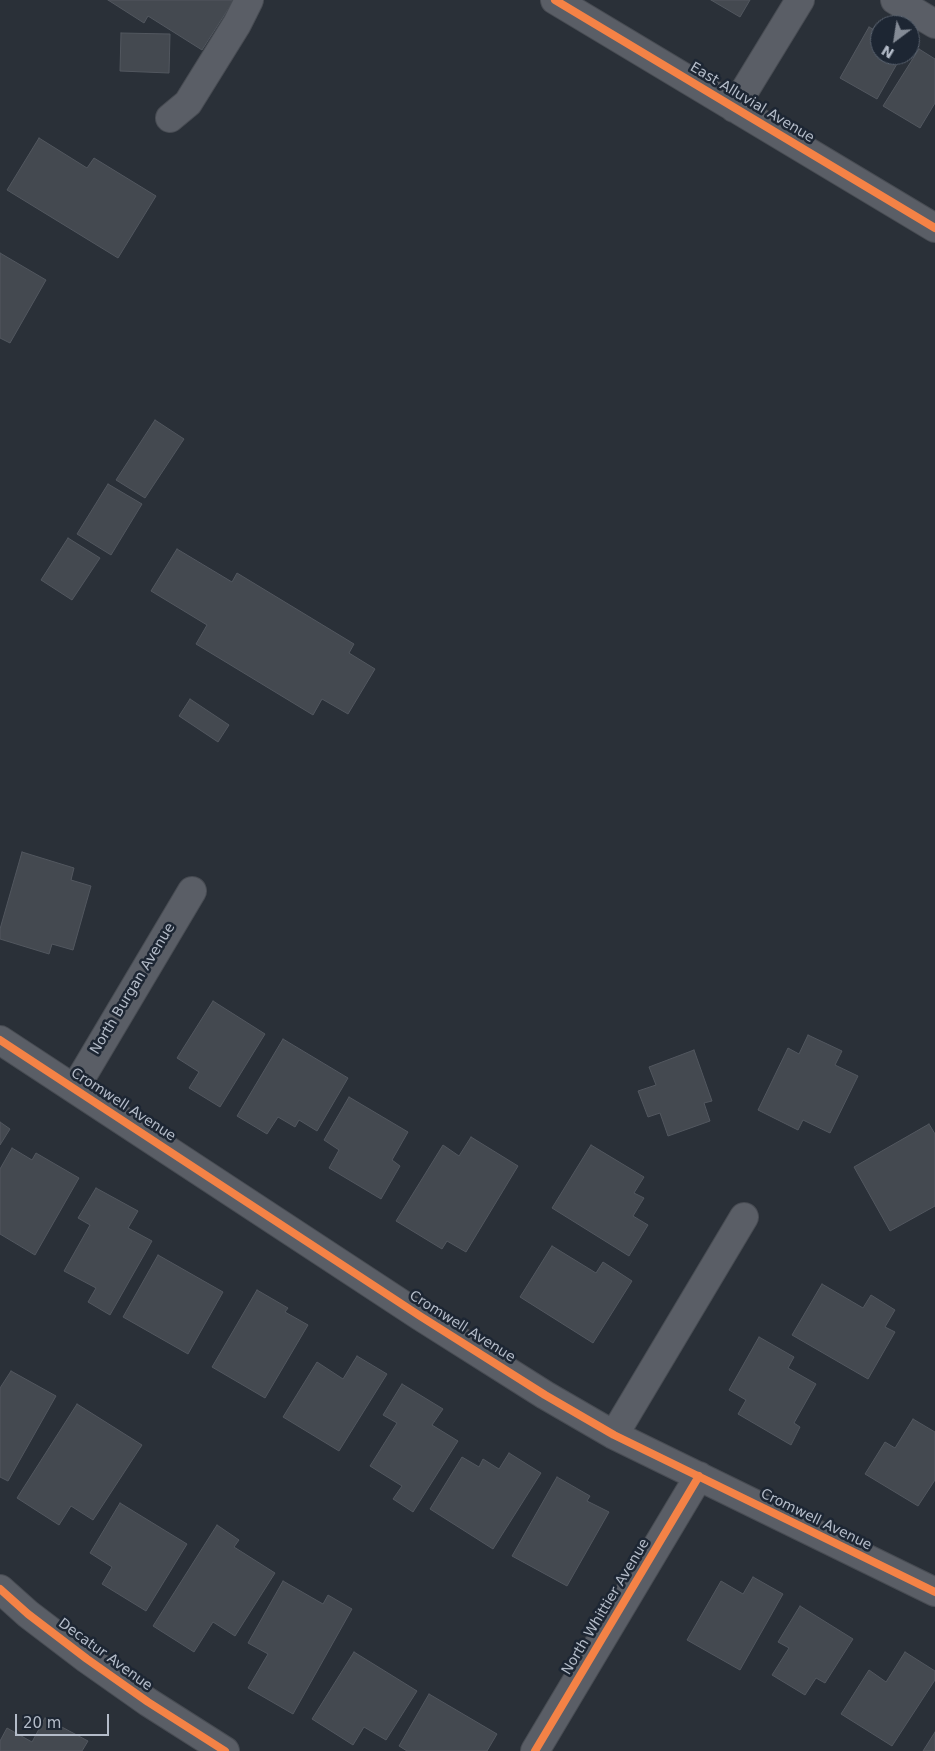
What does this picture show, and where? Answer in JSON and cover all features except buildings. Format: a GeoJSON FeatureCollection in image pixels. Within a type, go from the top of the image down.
{"type":"FeatureCollection","features":[{"type":"Feature","properties":{"kind":"street"},"geometry":{"type":"LineString","coordinates":[[170,118],[188,103],[236,24],[248,0]]}},
{"type":"Feature","properties":{"kind":"street","name":"East Alluvial Avenue"},"geometry":{"type":"LineString","coordinates":[[556,0],[935,228]]}},
{"type":"Feature","properties":{"kind":"street"},"geometry":{"type":"LineString","coordinates":[[734,108],[800,0]]}},
{"type":"Feature","properties":{"kind":"street"},"geometry":{"type":"LineString","coordinates":[[895,0],[935,24]]}},
{"type":"Feature","properties":{"kind":"street","name":"North Burgan Avenue"},"geometry":{"type":"LineString","coordinates":[[75,1088],[192,891]]}},
{"type":"Feature","properties":{"kind":"street","name":"Cromwell Avenue"},"geometry":{"type":"LineString","coordinates":[[0,1040],[420,1316],[545,1395],[614,1435],[935,1592]]}},
{"type":"Feature","properties":{"kind":"street"},"geometry":{"type":"LineString","coordinates":[[614,1435],[744,1217]]}},
{"type":"Feature","properties":{"kind":"street","name":"North Whittier Avenue"},"geometry":{"type":"LineString","coordinates":[[535,1751],[699,1476]]}},
{"type":"Feature","properties":{"kind":"street","name":"Decatur Avenue"},"geometry":{"type":"LineString","coordinates":[[0,1589],[28,1614],[87,1659],[148,1702],[225,1751]]}},
{"type":"Feature","properties":{"kind":"cycle path"},"geometry":{"type":"LineString","coordinates":[[555,0],[935,228]]}},
{"type":"Feature","properties":{"kind":"cycle path"},"geometry":{"type":"LineString","coordinates":[[0,1040],[420,1316],[545,1395],[614,1435],[935,1592]]}},
{"type":"Feature","properties":{"kind":"cycle path"},"geometry":{"type":"LineString","coordinates":[[535,1751],[699,1476]]}},
{"type":"Feature","properties":{"kind":"cycle path"},"geometry":{"type":"LineString","coordinates":[[0,1589],[28,1614],[87,1659],[148,1702],[225,1751]]}}]}
